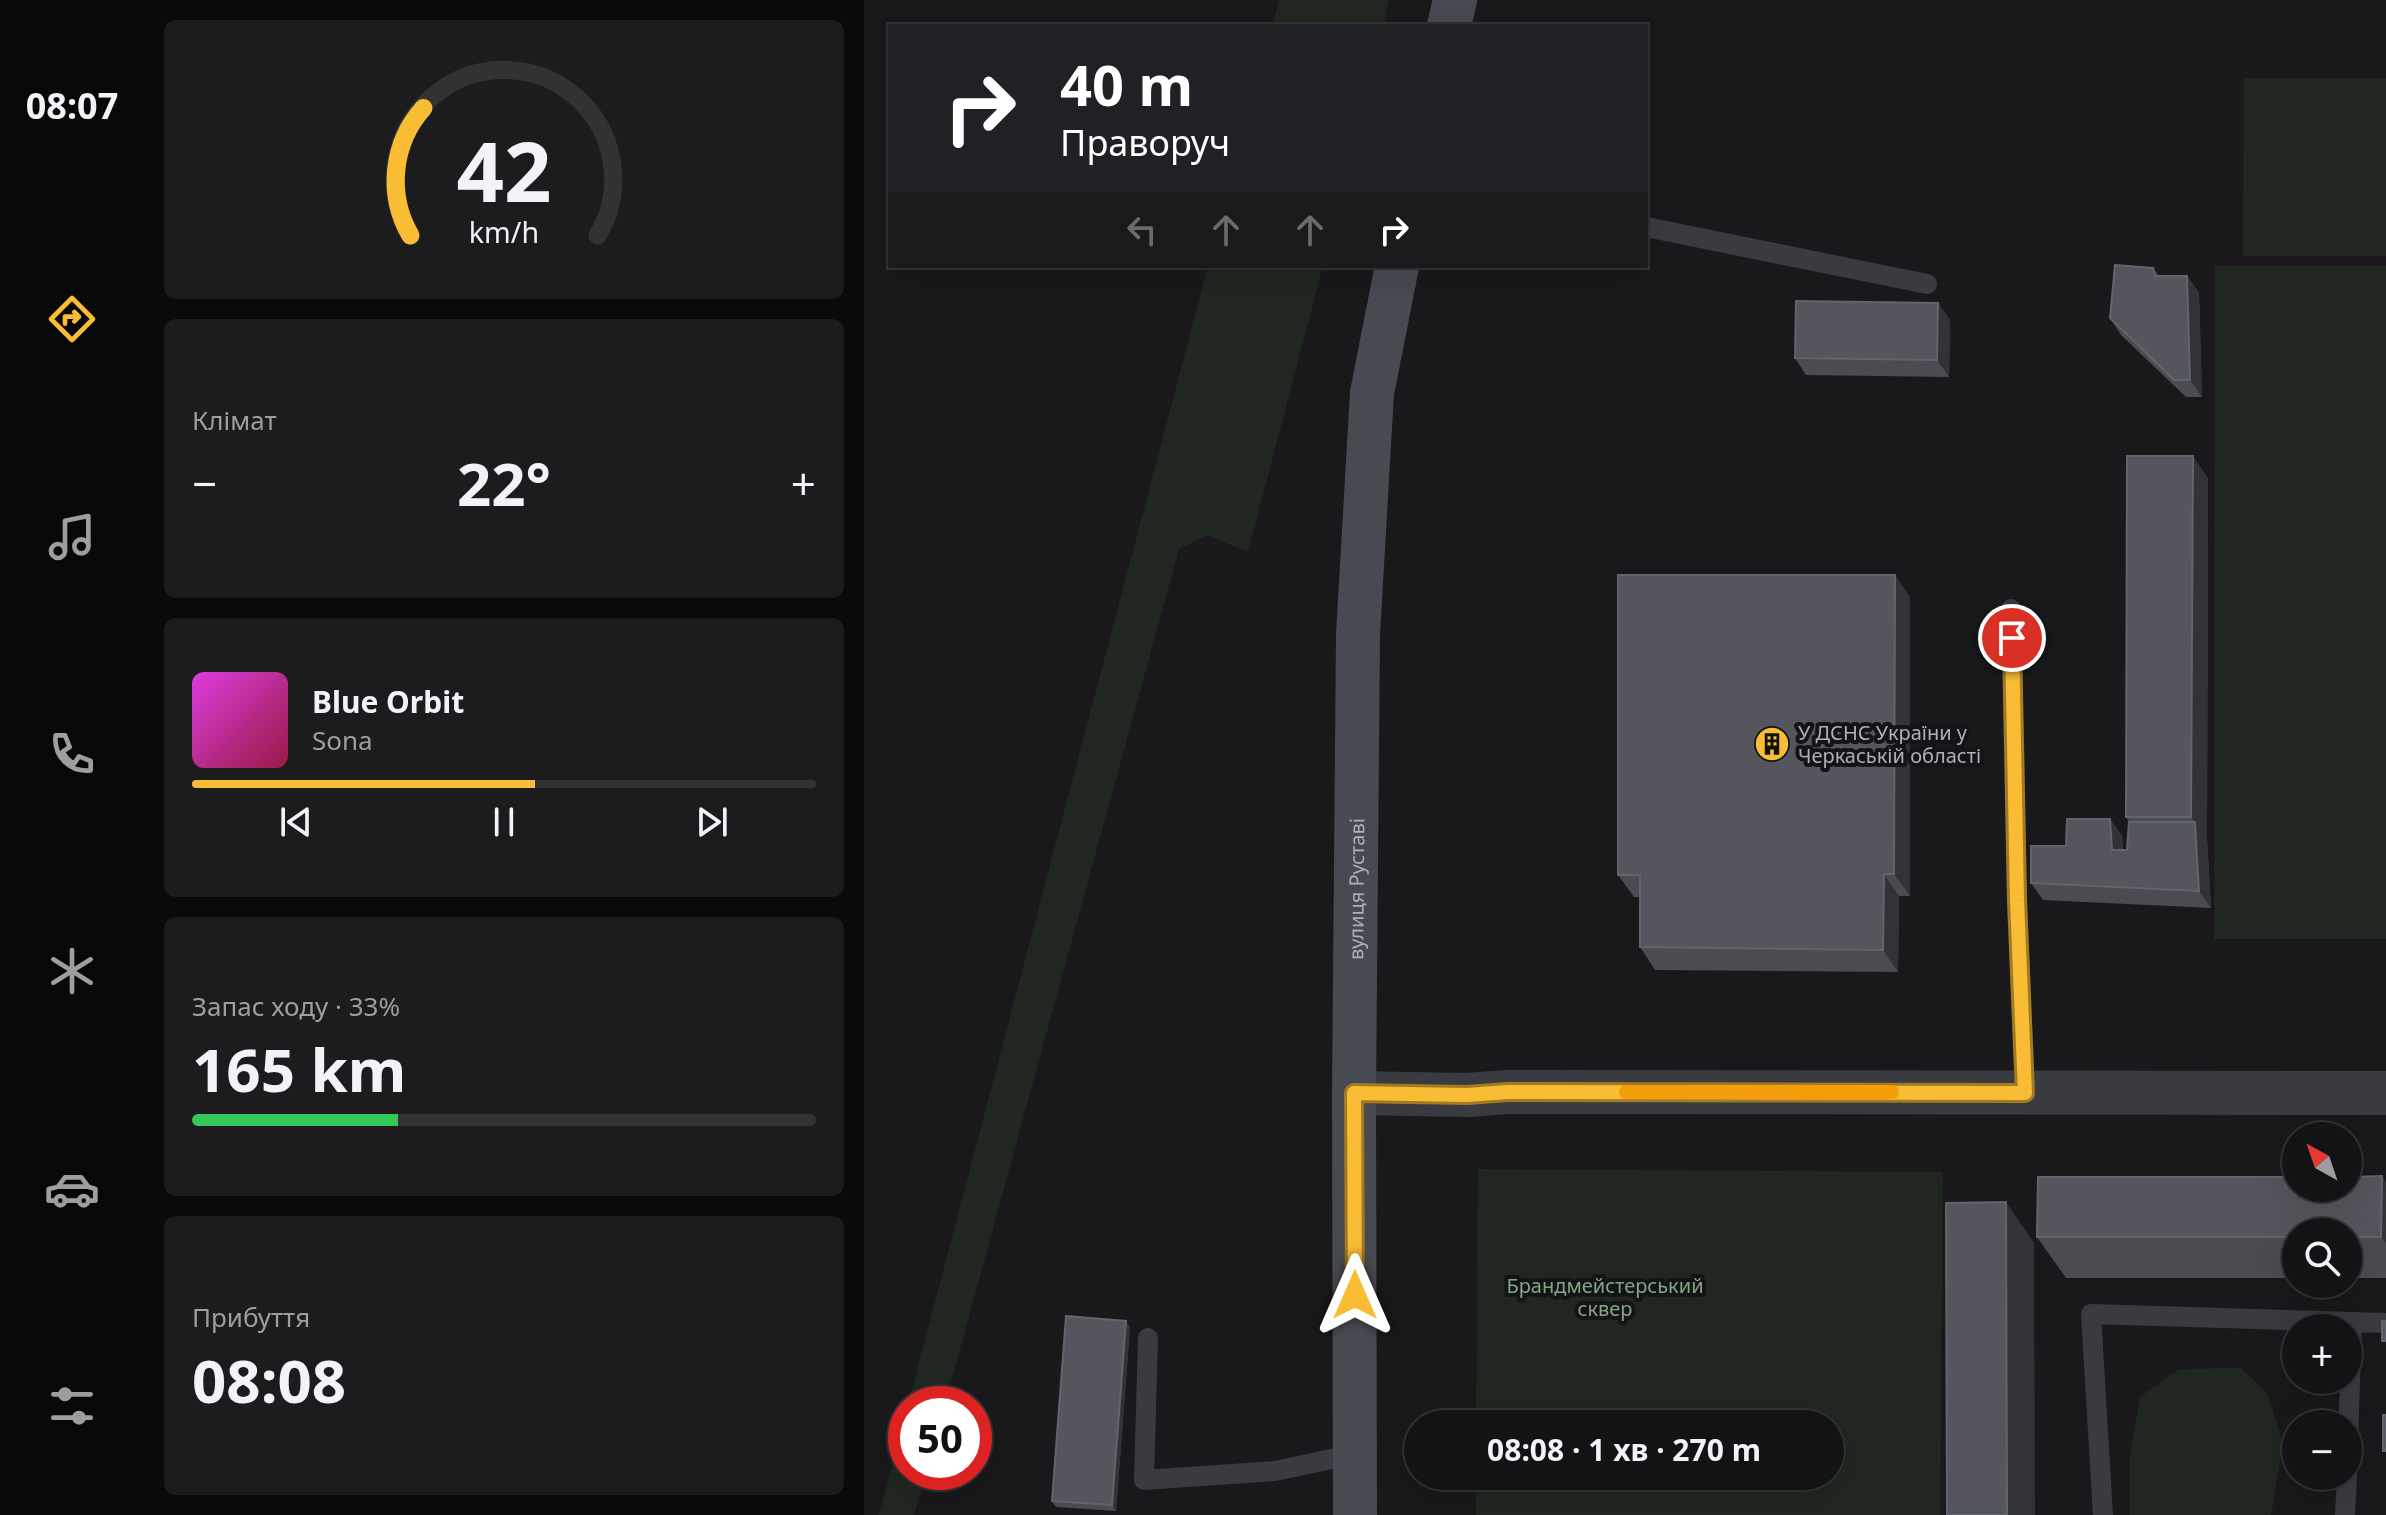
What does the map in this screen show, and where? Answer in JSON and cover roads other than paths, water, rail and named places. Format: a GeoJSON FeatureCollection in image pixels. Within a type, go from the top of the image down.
{"type":"FeatureCollection","features":[{"type":"Feature","properties":{"kind":"main road"},"geometry":{"type":"LineString","coordinates":[[1449,24],[1455,0]]}},
{"type":"Feature","properties":{"kind":"main road","name":"вулиця Руставі"},"geometry":{"type":"LineString","coordinates":[[1355,1515],[1354,1093],[1358,634],[1372,393],[1397,268]]}},
{"type":"Feature","properties":{"kind":"street"},"geometry":{"type":"LineString","coordinates":[[1354,1093],[2386,1093]]}},
{"type":"Feature","properties":{"kind":"lane"},"geometry":{"type":"LineString","coordinates":[[1648,227],[1927,284]]}},
{"type":"Feature","properties":{"kind":"lane"},"geometry":{"type":"LineString","coordinates":[[2011,609],[2017,900],[2025,1093]]}},
{"type":"Feature","properties":{"kind":"lane"},"geometry":{"type":"LineString","coordinates":[[2103,1515],[2091,1314],[2282,1321]]}},
{"type":"Feature","properties":{"kind":"lane"},"geometry":{"type":"LineString","coordinates":[[2362,1324],[2386,1323]]}},
{"type":"Feature","properties":{"kind":"lane"},"geometry":{"type":"LineString","coordinates":[[1148,1338],[1144,1480],[1275,1471],[1355,1454]]}},
{"type":"Feature","properties":{"kind":"lane"},"geometry":{"type":"LineString","coordinates":[[2345,1515],[2346,1490]]}},
{"type":"Feature","properties":{"kind":"place","name":"У ДСНС України у Черкаській області"},"geometry":{"type":"Point","coordinates":[1772,744]}},
{"type":"Feature","properties":{"kind":"park label","name":"Брандмейстерський сквер"},"geometry":{"type":"Point","coordinates":[1605,1296]}}]}
